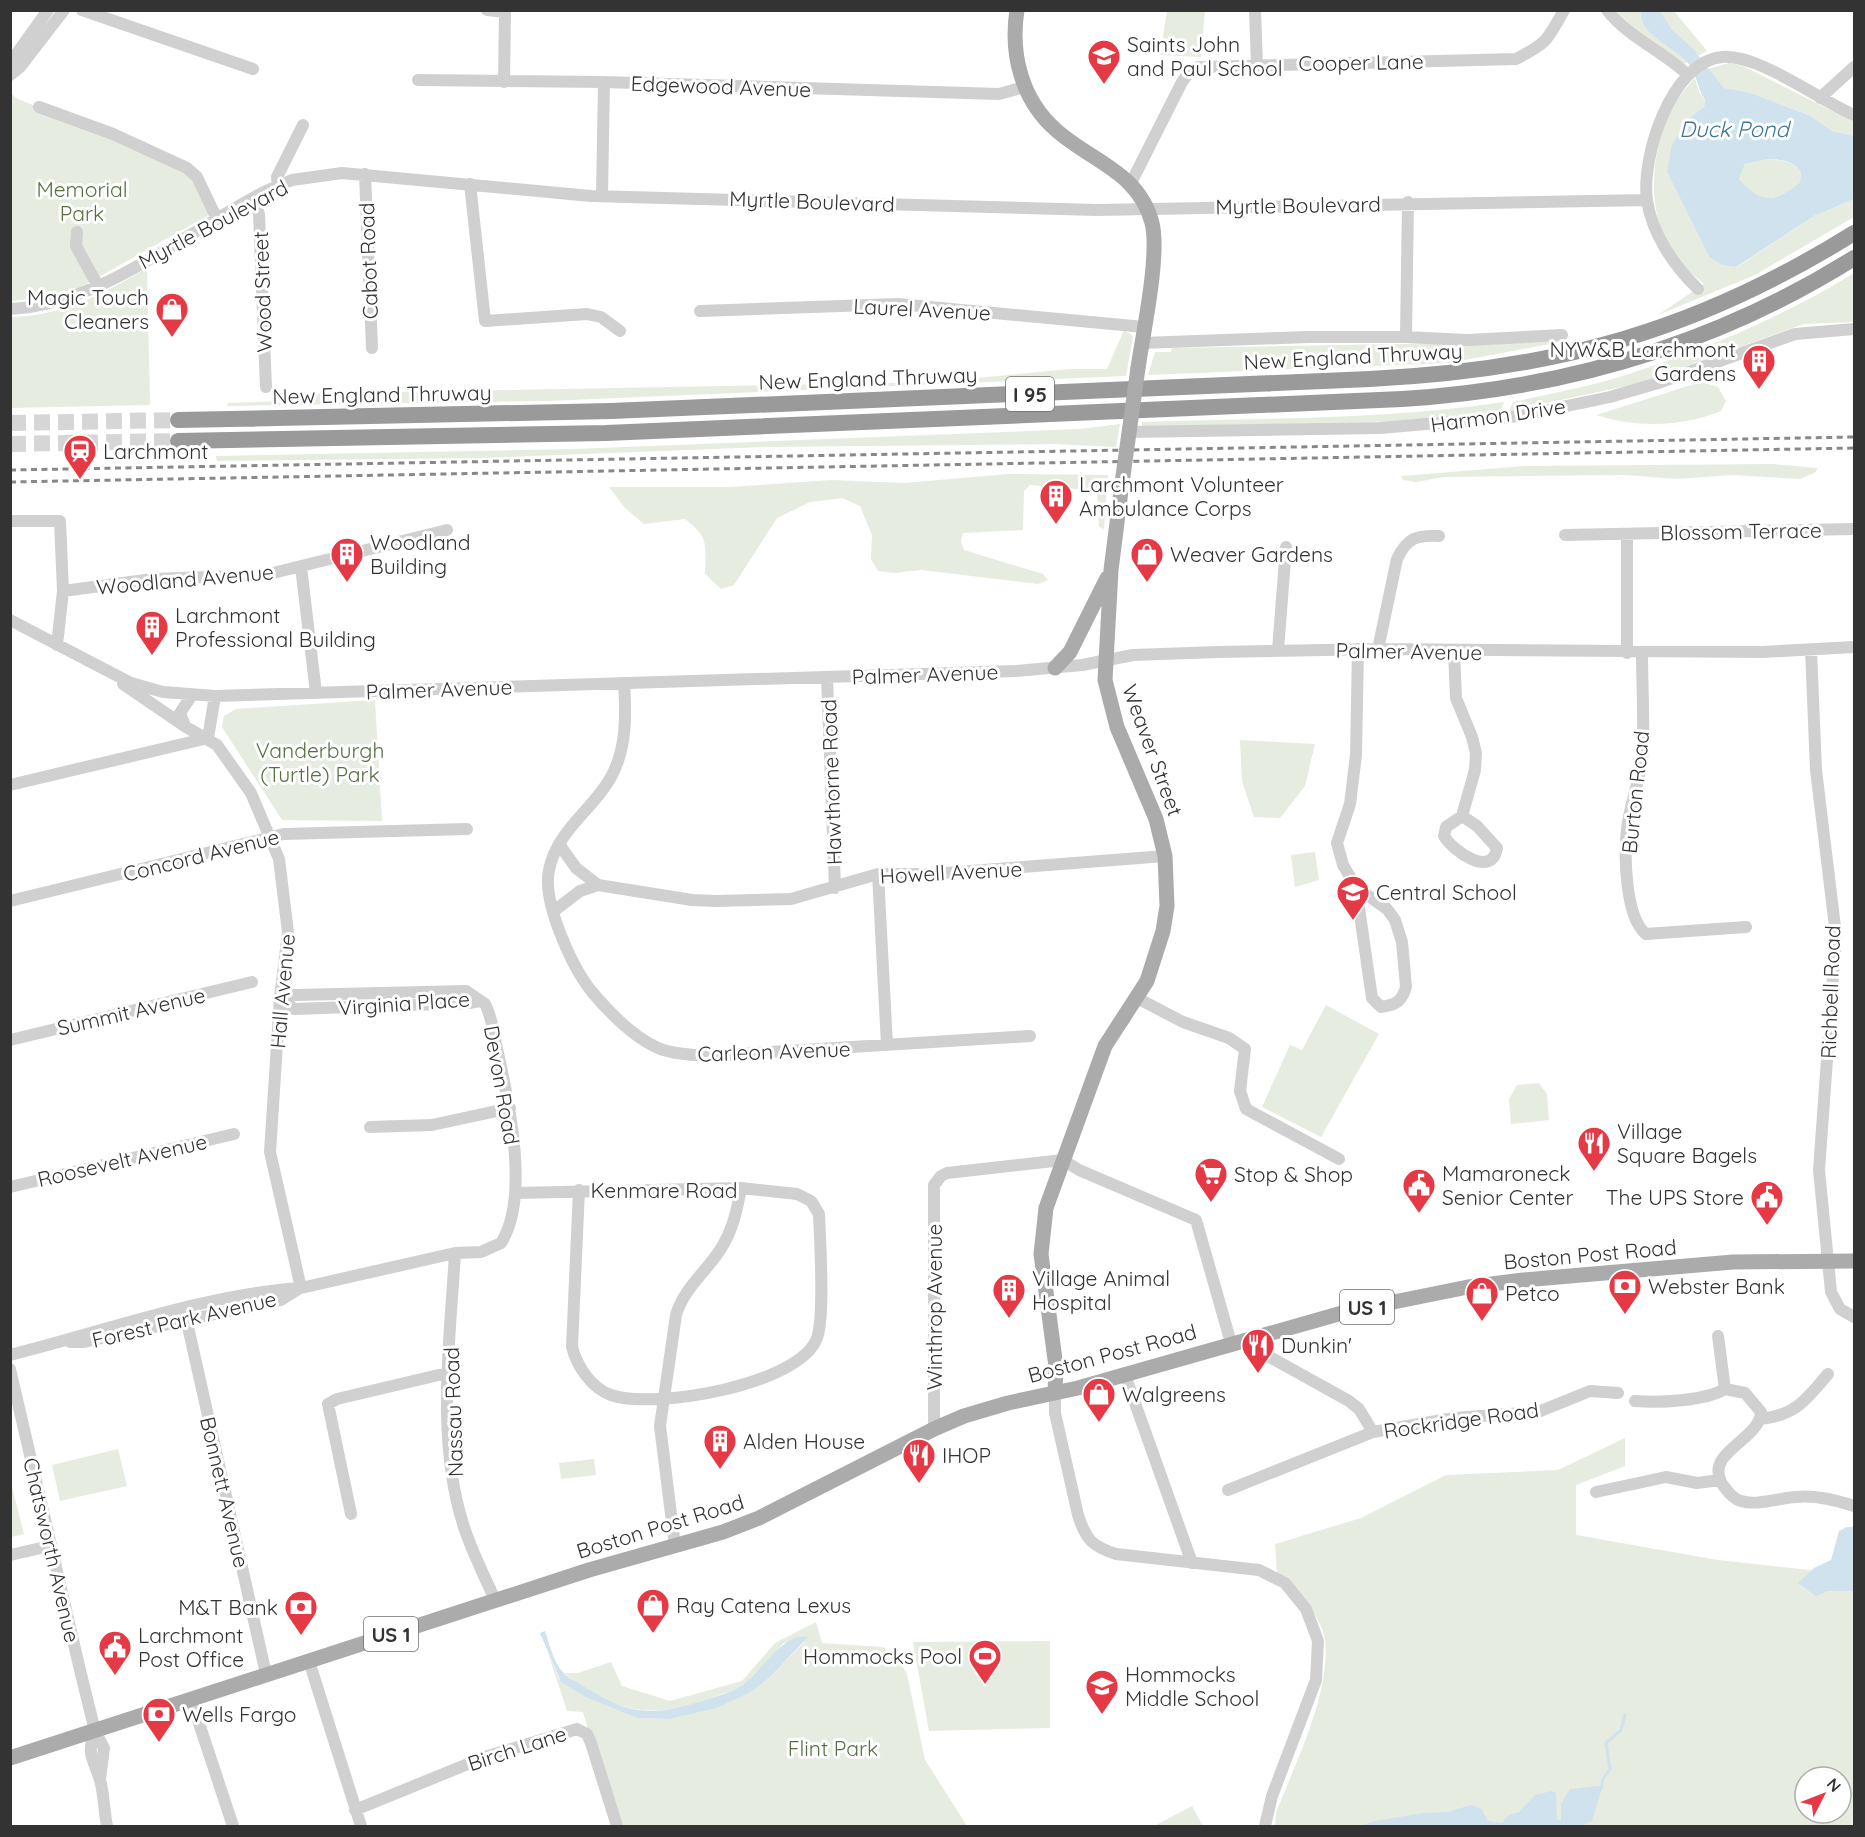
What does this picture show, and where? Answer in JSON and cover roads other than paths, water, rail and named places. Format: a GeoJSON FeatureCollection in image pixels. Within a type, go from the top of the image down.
{"type":"FeatureCollection","features":[{"type":"Feature","properties":{"kind":"highway","name":"New England Thruway"},"geometry":{"type":"LineString","coordinates":[[178,420],[647,410],[1370,379],[1476,372],[1572,354],[1664,327],[1763,285],[1854,232]]}},
{"type":"Feature","properties":{"kind":"highway","name":"New England Thruway"},"geometry":{"type":"LineString","coordinates":[[178,441],[624,432],[1393,399],[1474,393],[1581,374],[1677,345],[1760,310],[1854,258]]}},
{"type":"Feature","properties":{"kind":"main road","name":"Weaver Street"},"geometry":{"type":"LineString","coordinates":[[1017,10],[1015,40],[1024,87],[1034,104],[1057,131],[1131,183],[1147,209],[1152,225],[1153,255],[1138,368],[1134,432],[1122,483],[1111,570],[1106,680],[1117,727],[1147,794],[1165,856],[1167,906],[1163,931],[1147,981],[1105,1046],[1046,1208],[1041,1254],[1054,1351],[1055,1392]]}},
{"type":"Feature","properties":{"kind":"main road"},"geometry":{"type":"LineString","coordinates":[[1055,668],[1070,652],[1111,570]]}},
{"type":"Feature","properties":{"kind":"main road","name":"US 1"},"geometry":{"type":"LineString","coordinates":[[1827,1261],[1854,1261]]}},
{"type":"Feature","properties":{"kind":"main road","name":"Boston Post Road"},"geometry":{"type":"LineString","coordinates":[[10,1758],[589,1570],[723,1532],[759,1518],[934,1429],[964,1416],[1004,1404],[1125,1375],[1231,1343],[1381,1303],[1490,1283],[1733,1262],[1827,1261]]}},
{"type":"Feature","properties":{"kind":"street"},"geometry":{"type":"LineString","coordinates":[[10,63],[48,10]]}},
{"type":"Feature","properties":{"kind":"street"},"geometry":{"type":"LineString","coordinates":[[10,75],[20,67],[64,10]]}},
{"type":"Feature","properties":{"kind":"street"},"geometry":{"type":"LineString","coordinates":[[82,10],[253,69]]}},
{"type":"Feature","properties":{"kind":"street"},"geometry":{"type":"LineString","coordinates":[[487,10],[505,11],[504,82]]}},
{"type":"Feature","properties":{"kind":"street"},"geometry":{"type":"LineString","coordinates":[[1255,10],[1257,65]]}},
{"type":"Feature","properties":{"kind":"street","name":"Cooper Lane"},"geometry":{"type":"LineString","coordinates":[[1131,183],[1189,72],[1198,67],[1516,59],[1540,47],[1548,39],[1564,10]]}},
{"type":"Feature","properties":{"kind":"street"},"geometry":{"type":"LineString","coordinates":[[1607,10],[1622,28],[1690,74]]}},
{"type":"Feature","properties":{"kind":"street"},"geometry":{"type":"LineString","coordinates":[[1698,289],[1677,269],[1668,253],[1647,200],[1648,168],[1654,136],[1676,89],[1705,62],[1721,57],[1738,58],[1766,69],[1854,115]]}},
{"type":"Feature","properties":{"kind":"street"},"geometry":{"type":"LineString","coordinates":[[1820,98],[1854,67]]}},
{"type":"Feature","properties":{"kind":"street","name":"Edgewood Avenue"},"geometry":{"type":"LineString","coordinates":[[418,80],[604,82],[999,94],[1024,87]]}},
{"type":"Feature","properties":{"kind":"street"},"geometry":{"type":"LineString","coordinates":[[602,196],[604,82]]}},
{"type":"Feature","properties":{"kind":"street"},"geometry":{"type":"LineString","coordinates":[[39,107],[113,134],[187,168],[197,177],[217,219]]}},
{"type":"Feature","properties":{"kind":"street"},"geometry":{"type":"LineString","coordinates":[[278,186],[277,177],[303,125]]}},
{"type":"Feature","properties":{"kind":"street","name":"Myrtle Boulevard"},"geometry":{"type":"LineString","coordinates":[[10,309],[59,303],[98,286],[253,198],[278,186],[322,174],[364,174],[602,196],[1096,210],[1408,202],[1647,200]]}},
{"type":"Feature","properties":{"kind":"street","name":"Cabot Road"},"geometry":{"type":"LineString","coordinates":[[364,174],[372,348]]}},
{"type":"Feature","properties":{"kind":"street"},"geometry":{"type":"LineString","coordinates":[[470,184],[485,321],[587,314],[601,317],[620,331]]}},
{"type":"Feature","properties":{"kind":"street","name":"Wood Street"},"geometry":{"type":"LineString","coordinates":[[253,198],[259,214],[266,387]]}},
{"type":"Feature","properties":{"kind":"street"},"geometry":{"type":"LineString","coordinates":[[1406,337],[1408,202]]}},
{"type":"Feature","properties":{"kind":"street"},"geometry":{"type":"LineString","coordinates":[[77,232],[76,246],[98,286]]}},
{"type":"Feature","properties":{"kind":"street","name":"Laurel Avenue"},"geometry":{"type":"LineString","coordinates":[[699,311],[898,304],[1144,327]]}},
{"type":"Feature","properties":{"kind":"street","name":"Harmon Drive"},"geometry":{"type":"LineString","coordinates":[[1134,432],[1380,428],[1519,416],[1610,397],[1658,383],[1795,334],[1854,329]]}},
{"type":"Feature","properties":{"kind":"street"},"geometry":{"type":"LineString","coordinates":[[1142,344],[1406,337],[1467,340],[1562,335]]}},
{"type":"Feature","properties":{"kind":"street"},"geometry":{"type":"LineString","coordinates":[[10,521],[60,520],[63,591],[57,645]]}},
{"type":"Feature","properties":{"kind":"street","name":"Blossom Terrace"},"geometry":{"type":"LineString","coordinates":[[1565,535],[1854,529]]}},
{"type":"Feature","properties":{"kind":"street","name":"Woodland Avenue"},"geometry":{"type":"LineString","coordinates":[[63,591],[153,579],[265,575],[447,530]]}},
{"type":"Feature","properties":{"kind":"street"},"geometry":{"type":"LineString","coordinates":[[1627,534],[1627,652]]}},
{"type":"Feature","properties":{"kind":"street"},"geometry":{"type":"LineString","coordinates":[[1378,649],[1397,559],[1404,545],[1419,535],[1439,536]]}},
{"type":"Feature","properties":{"kind":"street"},"geometry":{"type":"LineString","coordinates":[[1278,650],[1286,547]]}},
{"type":"Feature","properties":{"kind":"street"},"geometry":{"type":"LineString","coordinates":[[301,567],[316,693]]}},
{"type":"Feature","properties":{"kind":"street","name":"Palmer Avenue"},"geometry":{"type":"LineString","coordinates":[[10,620],[111,674],[164,692],[215,696],[1055,668],[1133,655],[1278,650],[1642,652],[1811,650],[1854,647]]}},
{"type":"Feature","properties":{"kind":"street"},"geometry":{"type":"LineString","coordinates":[[1356,887],[1372,998],[1381,1007],[1390,1006],[1398,1003],[1406,987],[1399,930],[1387,909],[1356,887],[1343,866],[1337,843],[1350,804],[1356,755],[1358,649]]}},
{"type":"Feature","properties":{"kind":"street","name":"Richbell Road"},"geometry":{"type":"LineString","coordinates":[[1811,650],[1816,780],[1836,935],[1819,1170],[1823,1186],[1827,1261],[1834,1302],[1840,1309],[1854,1317]]}},
{"type":"Feature","properties":{"kind":"street"},"geometry":{"type":"LineString","coordinates":[[1454,651],[1456,698],[1473,737],[1476,753],[1475,771],[1462,816]]}},
{"type":"Feature","properties":{"kind":"street","name":"Burton Road"},"geometry":{"type":"LineString","coordinates":[[1642,652],[1643,750],[1627,829],[1626,858],[1627,885],[1639,929],[1646,934],[1746,927]]}},
{"type":"Feature","properties":{"kind":"street","name":"Hall Avenue"},"geometry":{"type":"LineString","coordinates":[[111,674],[186,727],[217,745],[240,774],[272,838],[279,859],[288,932],[280,998],[270,1152],[301,1288]]}},
{"type":"Feature","properties":{"kind":"street","name":"Hawthorne Road"},"geometry":{"type":"LineString","coordinates":[[827,677],[835,888]]}},
{"type":"Feature","properties":{"kind":"street","name":"Carleon Avenue"},"geometry":{"type":"LineString","coordinates":[[624,683],[624,736],[618,763],[611,778],[572,823],[559,844],[548,872],[549,899],[565,941],[591,991],[636,1035],[659,1049],[707,1056],[1030,1036]]}},
{"type":"Feature","properties":{"kind":"street"},"geometry":{"type":"LineString","coordinates":[[186,727],[180,712],[192,695]]}},
{"type":"Feature","properties":{"kind":"street"},"geometry":{"type":"LineString","coordinates":[[10,785],[208,738],[215,696]]}},
{"type":"Feature","properties":{"kind":"street","name":"Concord Avenue"},"geometry":{"type":"LineString","coordinates":[[10,901],[284,834],[467,829]]}},
{"type":"Feature","properties":{"kind":"street","name":"Howell Avenue"},"geometry":{"type":"LineString","coordinates":[[559,844],[576,868],[598,885],[692,900],[716,901],[791,899],[878,874],[944,873],[1165,856]]}},
{"type":"Feature","properties":{"kind":"street"},"geometry":{"type":"LineString","coordinates":[[878,874],[887,1045]]}},
{"type":"Feature","properties":{"kind":"street"},"geometry":{"type":"LineString","coordinates":[[554,911],[580,891],[598,885]]}},
{"type":"Feature","properties":{"kind":"street","name":"Summit Avenue"},"geometry":{"type":"LineString","coordinates":[[10,1040],[252,982]]}},
{"type":"Feature","properties":{"kind":"street","name":"Virginia Place"},"geometry":{"type":"LineString","coordinates":[[280,998],[295,995],[466,991],[480,1001]]}},
{"type":"Feature","properties":{"kind":"street"},"geometry":{"type":"LineString","coordinates":[[1137,998],[1183,1022],[1229,1038],[1245,1049],[1240,1092],[1246,1109],[1339,1159]]}},
{"type":"Feature","properties":{"kind":"street","name":"Devon Road"},"geometry":{"type":"LineString","coordinates":[[480,1001],[489,1011],[510,1108],[516,1176],[508,1227],[501,1243]]}},
{"type":"Feature","properties":{"kind":"street"},"geometry":{"type":"LineString","coordinates":[[370,1127],[432,1125],[510,1108]]}},
{"type":"Feature","properties":{"kind":"street","name":"Roosevelt Avenue"},"geometry":{"type":"LineString","coordinates":[[10,1187],[234,1134]]}},
{"type":"Feature","properties":{"kind":"street"},"geometry":{"type":"LineString","coordinates":[[1063,1160],[1084,1172],[1196,1220],[1231,1343]]}},
{"type":"Feature","properties":{"kind":"street","name":"Winthrop Avenue"},"geometry":{"type":"LineString","coordinates":[[934,1429],[934,1185],[941,1176],[947,1173],[1063,1160]]}},
{"type":"Feature","properties":{"kind":"street"},"geometry":{"type":"LineString","coordinates":[[675,1546],[660,1426],[662,1399],[679,1304],[728,1237],[734,1222],[741,1188]]}},
{"type":"Feature","properties":{"kind":"street","name":"Kenmare Road"},"geometry":{"type":"LineString","coordinates":[[515,1193],[741,1188],[797,1194],[811,1201],[819,1214],[817,1339],[799,1359],[759,1380],[716,1392],[662,1399]]}},
{"type":"Feature","properties":{"kind":"street"},"geometry":{"type":"LineString","coordinates":[[579,1190],[572,1347],[576,1362],[588,1377],[609,1394],[662,1399]]}},
{"type":"Feature","properties":{"kind":"street","name":"Forest Park Avenue"},"geometry":{"type":"LineString","coordinates":[[10,1355],[65,1341],[84,1342],[185,1315],[281,1300],[301,1288],[455,1253],[481,1252],[501,1243]]}},
{"type":"Feature","properties":{"kind":"street","name":"Nassau Road"},"geometry":{"type":"LineString","coordinates":[[455,1253],[447,1373],[449,1443],[463,1523],[495,1600]]}},
{"type":"Feature","properties":{"kind":"street","name":"Bonnett Avenue"},"geometry":{"type":"LineString","coordinates":[[185,1315],[266,1674]]}},
{"type":"Feature","properties":{"kind":"street"},"geometry":{"type":"LineString","coordinates":[[1718,1336],[1725,1389]]}},
{"type":"Feature","properties":{"kind":"street","name":"Rockridge Road"},"geometry":{"type":"LineString","coordinates":[[1248,1339],[1266,1355],[1349,1401],[1359,1409],[1372,1432]]}},
{"type":"Feature","properties":{"kind":"street","name":"Chatsworth Avenue"},"geometry":{"type":"LineString","coordinates":[[10,1369],[96,1731],[104,1748],[100,1779],[107,1827]]}},
{"type":"Feature","properties":{"kind":"street"},"geometry":{"type":"LineString","coordinates":[[351,1514],[327,1410],[328,1404],[337,1399],[447,1373]]}},
{"type":"Feature","properties":{"kind":"street"},"geometry":{"type":"LineString","coordinates":[[1761,1419],[1783,1415],[1805,1402],[1828,1374]]}},
{"type":"Feature","properties":{"kind":"street"},"geometry":{"type":"LineString","coordinates":[[1125,1375],[1192,1563]]}},
{"type":"Feature","properties":{"kind":"street"},"geometry":{"type":"LineString","coordinates":[[1635,1401],[1670,1401],[1717,1394],[1725,1389],[1745,1393],[1753,1399],[1761,1412],[1761,1419],[1757,1428],[1726,1454],[1720,1463],[1720,1480],[1725,1489],[1740,1501],[1806,1497],[1831,1499],[1854,1506]]}},
{"type":"Feature","properties":{"kind":"street","name":"Rockridge Road"},"geometry":{"type":"LineString","coordinates":[[1228,1490],[1372,1432],[1454,1418],[1538,1412],[1590,1391],[1618,1392]]}},
{"type":"Feature","properties":{"kind":"street"},"geometry":{"type":"LineString","coordinates":[[1055,1392],[1055,1413],[1078,1515],[1089,1540],[1097,1548],[1116,1554],[1259,1570],[1285,1583],[1297,1596],[1314,1625],[1318,1641],[1316,1680],[1272,1796],[1265,1827]]}},
{"type":"Feature","properties":{"kind":"street"},"geometry":{"type":"LineString","coordinates":[[1596,1492],[1666,1477],[1697,1483],[1720,1480]]}},
{"type":"Feature","properties":{"kind":"street"},"geometry":{"type":"LineString","coordinates":[[10,1555],[51,1546]]}},
{"type":"Feature","properties":{"kind":"street"},"geometry":{"type":"LineString","coordinates":[[309,1661],[361,1827]]}},
{"type":"Feature","properties":{"kind":"street"},"geometry":{"type":"LineString","coordinates":[[191,1699],[233,1827]]}},
{"type":"Feature","properties":{"kind":"street","name":"Birch Lane"},"geometry":{"type":"LineString","coordinates":[[355,1810],[485,1757],[577,1728],[587,1734],[591,1743],[617,1827]]}},
{"type":"Feature","properties":{"kind":"water","name":"Duck Pond"},"geometry":{"type":"Polygon","coordinates":[[[1641,11],[1660,11],[1672,30],[1692,48],[1724,88],[1748,92],[1811,116],[1832,131],[1854,136],[1854,199],[1814,216],[1736,267],[1722,265],[1709,257],[1667,172],[1672,145],[1688,119],[1704,107],[1705,100],[1690,66],[1681,56],[1658,40],[1645,27],[1641,11]],[[1763,160],[1745,164],[1739,179],[1754,193],[1768,198],[1776,197],[1800,182],[1801,172],[1793,164],[1779,160],[1763,160]]]}},
{"type":"Feature","properties":{"kind":"water"},"geometry":{"type":"Polygon","coordinates":[[[1847,1527],[1854,1527],[1854,1591],[1828,1591],[1816,1596],[1798,1583],[1814,1568],[1831,1560],[1839,1531],[1847,1527]]]}},
{"type":"Feature","properties":{"kind":"water"},"geometry":{"type":"Polygon","coordinates":[[[545,1631],[555,1661],[567,1676],[613,1702],[640,1710],[654,1711],[684,1706],[722,1695],[737,1688],[749,1680],[781,1647],[799,1637],[808,1637],[771,1676],[749,1693],[716,1708],[669,1719],[637,1718],[584,1696],[561,1682],[540,1633],[545,1631]]]}},
{"type":"Feature","properties":{"kind":"water"},"geometry":{"type":"Polygon","coordinates":[[[1599,1786],[1602,1788],[1592,1821],[1584,1825],[1361,1826],[1375,1821],[1423,1813],[1448,1812],[1471,1805],[1482,1809],[1488,1821],[1502,1823],[1509,1815],[1519,1812],[1535,1795],[1552,1791],[1556,1793],[1557,1820],[1561,1820],[1561,1804],[1570,1789],[1599,1786]]]}},
{"type":"Feature","properties":{"kind":"waterway"},"geometry":{"type":"LineString","coordinates":[[1601,1789],[1603,1779],[1610,1769],[1606,1743],[1621,1730],[1625,1715]]}},
{"type":"Feature","properties":{"kind":"tunnel"},"geometry":{"type":"LineString","coordinates":[[10,423],[178,420]]}},
{"type":"Feature","properties":{"kind":"tunnel"},"geometry":{"type":"LineString","coordinates":[[10,444],[178,441]]}},
{"type":"Feature","properties":{"kind":"railway"},"geometry":{"type":"LineString","coordinates":[[10,470],[1854,437]]}},
{"type":"Feature","properties":{"kind":"railway"},"geometry":{"type":"LineString","coordinates":[[10,482],[1854,448]]}},
{"type":"Feature","properties":{"kind":"place","name":"Saints John and Paul School"},"geometry":{"type":"Point","coordinates":[1104,85]}},
{"type":"Feature","properties":{"kind":"place","name":"Magic Touch Cleaners"},"geometry":{"type":"Point","coordinates":[172,338]}},
{"type":"Feature","properties":{"kind":"place","name":"NYW&B Larchmont Gardens"},"geometry":{"type":"Point","coordinates":[1759,390]}},
{"type":"Feature","properties":{"kind":"place","name":"Larchmont"},"geometry":{"type":"Point","coordinates":[80,480]}},
{"type":"Feature","properties":{"kind":"place","name":"Larchmont Volunteer Ambulance Corps"},"geometry":{"type":"Point","coordinates":[1056,525]}},
{"type":"Feature","properties":{"kind":"place","name":"Woodland Building"},"geometry":{"type":"Point","coordinates":[347,583]}},
{"type":"Feature","properties":{"kind":"place","name":"Weaver Gardens"},"geometry":{"type":"Point","coordinates":[1147,583]}},
{"type":"Feature","properties":{"kind":"place","name":"Larchmont Professional Building"},"geometry":{"type":"Point","coordinates":[152,656]}},
{"type":"Feature","properties":{"kind":"place","name":"Central School"},"geometry":{"type":"Point","coordinates":[1353,921]}},
{"type":"Feature","properties":{"kind":"place","name":"Village Square Bagels"},"geometry":{"type":"Point","coordinates":[1594,1172]}},
{"type":"Feature","properties":{"kind":"place","name":"Stop & Shop"},"geometry":{"type":"Point","coordinates":[1211,1203]}},
{"type":"Feature","properties":{"kind":"place","name":"Mamaroneck Senior Center"},"geometry":{"type":"Point","coordinates":[1419,1214]}},
{"type":"Feature","properties":{"kind":"place","name":"The UPS Store"},"geometry":{"type":"Point","coordinates":[1767,1226]}},
{"type":"Feature","properties":{"kind":"place","name":"Webster Bank"},"geometry":{"type":"Point","coordinates":[1625,1315]}},
{"type":"Feature","properties":{"kind":"place","name":"Village Animal Hospital"},"geometry":{"type":"Point","coordinates":[1009,1319]}},
{"type":"Feature","properties":{"kind":"place","name":"Petco"},"geometry":{"type":"Point","coordinates":[1482,1322]}},
{"type":"Feature","properties":{"kind":"place","name":"Dunkin'"},"geometry":{"type":"Point","coordinates":[1258,1374]}},
{"type":"Feature","properties":{"kind":"place","name":"Walgreens"},"geometry":{"type":"Point","coordinates":[1099,1423]}},
{"type":"Feature","properties":{"kind":"place","name":"Alden House"},"geometry":{"type":"Point","coordinates":[720,1470]}},
{"type":"Feature","properties":{"kind":"place","name":"IHOP"},"geometry":{"type":"Point","coordinates":[919,1484]}},
{"type":"Feature","properties":{"kind":"place","name":"Ray Catena Lexus"},"geometry":{"type":"Point","coordinates":[653,1634]}},
{"type":"Feature","properties":{"kind":"place","name":"M&T Bank"},"geometry":{"type":"Point","coordinates":[301,1636]}},
{"type":"Feature","properties":{"kind":"place","name":"Larchmont Post Office"},"geometry":{"type":"Point","coordinates":[115,1676]}},
{"type":"Feature","properties":{"kind":"place","name":"Hommocks Pool"},"geometry":{"type":"Point","coordinates":[985,1685]}},
{"type":"Feature","properties":{"kind":"place","name":"Hommocks Middle School"},"geometry":{"type":"Point","coordinates":[1102,1715]}},
{"type":"Feature","properties":{"kind":"place","name":"Wells Fargo"},"geometry":{"type":"Point","coordinates":[159,1743]}},
{"type":"Feature","properties":{"kind":"park label","name":"Memorial Park"},"geometry":{"type":"Point","coordinates":[82,201]}},
{"type":"Feature","properties":{"kind":"park label","name":"Vanderburgh (Turtle) Park"},"geometry":{"type":"Point","coordinates":[320,762]}},
{"type":"Feature","properties":{"kind":"park label","name":"Flint Park"},"geometry":{"type":"Point","coordinates":[833,1748]}}]}
